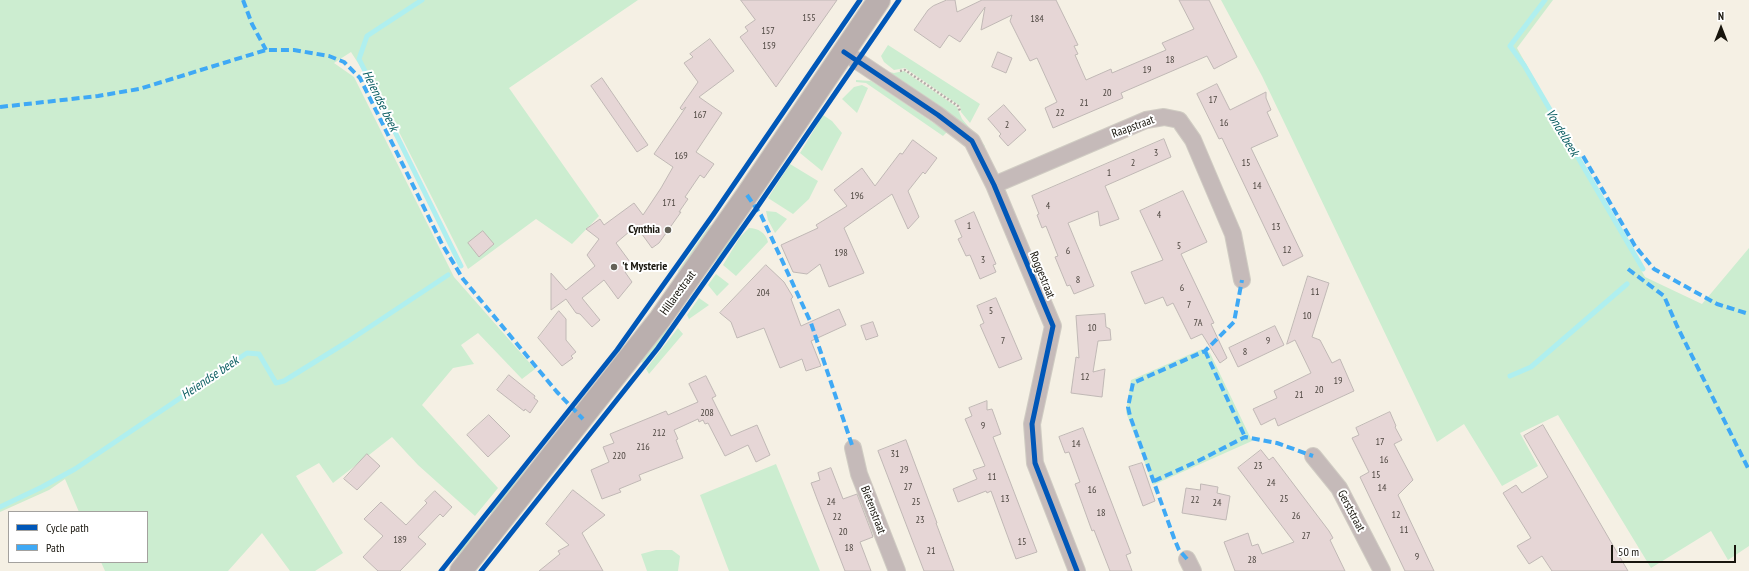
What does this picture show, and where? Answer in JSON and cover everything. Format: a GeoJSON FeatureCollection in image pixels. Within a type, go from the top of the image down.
{"type":"FeatureCollection","features":[{"type":"Feature","properties":{"kind":"main road","name":"Hillarestraat"},"geometry":{"type":"LineString","coordinates":[[461,571],[660,319],[747,195],[877,1]]}},
{"type":"Feature","properties":{"kind":"street","name":"Roggestraat"},"geometry":{"type":"LineString","coordinates":[[844,52],[938,115],[972,141],[994,185],[1053,326],[1032,424],[1035,463],[1077,571]]}},
{"type":"Feature","properties":{"kind":"street","name":"Raapstraat"},"geometry":{"type":"LineString","coordinates":[[994,185],[1146,120],[1164,117],[1179,120],[1193,140],[1233,234],[1242,280]]}},
{"type":"Feature","properties":{"kind":"street","name":"Bietenstraat"},"geometry":{"type":"LineString","coordinates":[[852,448],[859,474],[897,571]]}},
{"type":"Feature","properties":{"kind":"street","name":"Gerststraat"},"geometry":{"type":"LineString","coordinates":[[1313,456],[1339,488],[1382,571]]}},
{"type":"Feature","properties":{"kind":"green space"},"geometry":{"type":"Polygon","coordinates":[[[0,0],[638,0],[509,88],[599,216],[572,244],[536,219],[468,269],[388,110],[351,52],[334,63],[354,77],[454,277],[535,369],[522,379],[478,333],[461,345],[474,364],[453,368],[422,405],[498,488],[475,516],[418,465],[392,437],[333,483],[319,463],[296,476],[343,553],[315,571],[290,571],[262,533],[228,571],[105,571],[101,563],[148,563],[148,511],[79,511],[65,479],[49,490],[0,512],[0,0]]]}},
{"type":"Feature","properties":{"kind":"green space"},"geometry":{"type":"Polygon","coordinates":[[[1221,0],[1553,0],[1517,48],[1645,277],[1702,304],[1749,248],[1749,546],[1728,560],[1711,531],[1651,568],[1558,415],[1520,433],[1538,466],[1502,486],[1464,424],[1437,442],[1262,76],[1221,0]]]}},
{"type":"Feature","properties":{"kind":"green space"},"geometry":{"type":"Polygon","coordinates":[[[888,45],[980,104],[970,123],[961,112],[960,106],[905,68],[894,70],[884,62],[881,56],[888,45]]]}},
{"type":"Feature","properties":{"kind":"green space"},"geometry":{"type":"Polygon","coordinates":[[[904,71],[957,107],[962,119],[985,146],[982,148],[889,73],[904,71]]]}},
{"type":"Feature","properties":{"kind":"green space"},"geometry":{"type":"Polygon","coordinates":[[[856,80],[871,81],[947,132],[943,136],[866,83],[856,82],[856,80]]]}},
{"type":"Feature","properties":{"kind":"green space"},"geometry":{"type":"Polygon","coordinates":[[[862,85],[868,88],[857,113],[842,99],[854,87],[862,85]]]}},
{"type":"Feature","properties":{"kind":"green space"},"geometry":{"type":"Polygon","coordinates":[[[823,115],[832,121],[842,133],[822,171],[800,153],[823,115]]]}},
{"type":"Feature","properties":{"kind":"green space"},"geometry":{"type":"Polygon","coordinates":[[[790,164],[818,181],[809,199],[793,214],[768,198],[790,164]]]}},
{"type":"Feature","properties":{"kind":"green space"},"geometry":{"type":"Polygon","coordinates":[[[766,211],[776,212],[787,219],[775,233],[768,220],[766,211]]]}},
{"type":"Feature","properties":{"kind":"green space"},"geometry":{"type":"Polygon","coordinates":[[[736,224],[740,228],[718,260],[713,257],[736,224]]]}},
{"type":"Feature","properties":{"kind":"green space"},"geometry":{"type":"Polygon","coordinates":[[[710,225],[714,228],[682,275],[678,271],[710,225]]]}},
{"type":"Feature","properties":{"kind":"green space"},"geometry":{"type":"Polygon","coordinates":[[[749,228],[761,232],[768,242],[736,276],[723,265],[740,237],[749,228]]]}},
{"type":"Feature","properties":{"kind":"green space"},"geometry":{"type":"Polygon","coordinates":[[[716,274],[729,284],[717,296],[708,285],[716,274]]]}},
{"type":"Feature","properties":{"kind":"green space"},"geometry":{"type":"Polygon","coordinates":[[[699,298],[709,305],[689,319],[687,315],[699,298]]]}},
{"type":"Feature","properties":{"kind":"green space"},"geometry":{"type":"Polygon","coordinates":[[[665,326],[670,329],[643,363],[639,361],[665,326]]]}},
{"type":"Feature","properties":{"kind":"green space"},"geometry":{"type":"Polygon","coordinates":[[[678,328],[683,334],[649,374],[646,369],[678,328]]]}},
{"type":"Feature","properties":{"kind":"green space"},"geometry":{"type":"Polygon","coordinates":[[[1202,349],[1210,353],[1252,441],[1153,485],[1126,412],[1131,380],[1202,349]]]}},
{"type":"Feature","properties":{"kind":"green space"},"geometry":{"type":"Polygon","coordinates":[[[776,464],[820,571],[729,571],[700,495],[776,464]]]}},
{"type":"Feature","properties":{"kind":"green space"},"geometry":{"type":"Polygon","coordinates":[[[529,465],[533,469],[495,516],[490,512],[529,465]]]}},
{"type":"Feature","properties":{"kind":"green space"},"geometry":{"type":"Polygon","coordinates":[[[484,521],[488,525],[461,559],[456,555],[484,521]]]}},
{"type":"Feature","properties":{"kind":"green space"},"geometry":{"type":"Polygon","coordinates":[[[656,550],[672,550],[680,556],[678,571],[647,571],[641,554],[656,550]]]}},
{"type":"Feature","properties":{"kind":"building"},"geometry":{"type":"Polygon","coordinates":[[[741,0],[837,0],[776,87],[740,37],[748,31],[745,27],[755,20],[741,0]]]}},
{"type":"Feature","properties":{"kind":"building"},"geometry":{"type":"Polygon","coordinates":[[[947,0],[955,0],[957,12],[982,0],[1056,0],[1078,45],[1074,46],[1078,54],[1075,55],[1086,80],[1111,69],[1112,73],[1166,50],[1162,43],[1194,29],[1179,0],[1209,0],[1237,57],[1214,69],[1207,56],[1121,93],[1123,98],[1053,128],[1045,108],[1057,102],[1037,58],[1030,61],[1010,21],[1012,15],[981,30],[985,7],[960,42],[949,35],[940,48],[914,30],[928,10],[933,6],[947,0]]]}},
{"type":"Feature","properties":{"kind":"building"},"geometry":{"type":"Polygon","coordinates":[[[710,39],[734,71],[699,97],[722,113],[696,152],[714,164],[704,178],[700,175],[685,197],[688,199],[679,212],[681,212],[659,243],[652,248],[636,226],[616,243],[633,266],[625,272],[632,282],[618,299],[604,280],[582,298],[600,320],[592,327],[580,314],[576,313],[566,299],[551,310],[551,273],[566,290],[595,266],[587,255],[599,239],[586,229],[600,219],[604,225],[634,203],[643,215],[661,188],[673,167],[654,154],[686,107],[682,110],[680,108],[698,82],[684,63],[693,57],[690,54],[710,39]]]}},
{"type":"Feature","properties":{"kind":"building"},"geometry":{"type":"Polygon","coordinates":[[[998,52],[1012,58],[1006,73],[992,67],[998,52]]]}},
{"type":"Feature","properties":{"kind":"building"},"geometry":{"type":"Polygon","coordinates":[[[602,78],[648,145],[637,152],[591,86],[602,78]]]}},
{"type":"Feature","properties":{"kind":"building"},"geometry":{"type":"Polygon","coordinates":[[[1217,84],[1230,110],[1266,92],[1266,98],[1271,110],[1267,112],[1278,136],[1251,148],[1303,256],[1283,266],[1222,138],[1219,139],[1197,94],[1217,84]]]}},
{"type":"Feature","properties":{"kind":"building"},"geometry":{"type":"Polygon","coordinates":[[[1004,105],[1026,130],[1008,146],[999,136],[1001,134],[988,119],[1004,105]]]}},
{"type":"Feature","properties":{"kind":"building"},"geometry":{"type":"Polygon","coordinates":[[[1164,139],[1171,157],[1105,186],[1119,219],[1100,226],[1098,211],[1068,223],[1094,286],[1074,294],[1070,285],[1067,286],[1055,257],[1058,256],[1046,226],[1042,228],[1037,215],[1039,214],[1032,196],[1164,139]]]}},
{"type":"Feature","properties":{"kind":"building"},"geometry":{"type":"Polygon","coordinates":[[[913,140],[937,158],[925,174],[923,172],[908,191],[919,217],[908,229],[892,194],[844,228],[864,273],[829,287],[820,264],[807,274],[793,272],[781,245],[818,228],[816,225],[847,206],[834,190],[862,168],[875,186],[900,153],[902,154],[913,140]]]}},
{"type":"Feature","properties":{"kind":"building"},"geometry":{"type":"Polygon","coordinates":[[[1183,191],[1207,242],[1181,254],[1214,323],[1211,324],[1227,358],[1220,363],[1202,334],[1191,339],[1173,303],[1167,306],[1163,297],[1145,304],[1131,272],[1163,260],[1140,211],[1183,191]]]}},
{"type":"Feature","properties":{"kind":"building"},"geometry":{"type":"Polygon","coordinates":[[[974,212],[996,264],[993,265],[996,272],[980,279],[970,255],[966,256],[958,239],[962,237],[955,221],[974,212]]]}},
{"type":"Feature","properties":{"kind":"building"},"geometry":{"type":"Polygon","coordinates":[[[483,231],[494,244],[479,257],[468,243],[483,231]]]}},
{"type":"Feature","properties":{"kind":"building"},"geometry":{"type":"Polygon","coordinates":[[[766,265],[784,282],[793,297],[791,299],[801,326],[839,309],[846,325],[811,341],[821,366],[806,371],[802,359],[780,368],[764,328],[737,338],[731,322],[720,313],[766,265]]]}},
{"type":"Feature","properties":{"kind":"building"},"geometry":{"type":"Polygon","coordinates":[[[1308,276],[1329,283],[1312,337],[1320,340],[1332,363],[1340,359],[1354,391],[1278,426],[1275,418],[1261,425],[1253,409],[1277,398],[1274,391],[1311,373],[1295,340],[1287,344],[1308,276]]]}},
{"type":"Feature","properties":{"kind":"building"},"geometry":{"type":"Polygon","coordinates":[[[996,298],[1022,359],[999,368],[980,325],[984,323],[977,306],[996,298]]]}},
{"type":"Feature","properties":{"kind":"building"},"geometry":{"type":"Polygon","coordinates":[[[559,311],[566,319],[566,340],[576,352],[571,356],[573,358],[562,366],[538,338],[559,311]]]}},
{"type":"Feature","properties":{"kind":"building"},"geometry":{"type":"Polygon","coordinates":[[[1105,314],[1106,327],[1110,329],[1111,340],[1098,341],[1093,372],[1105,369],[1102,397],[1071,393],[1076,357],[1079,358],[1076,316],[1105,314]]]}},
{"type":"Feature","properties":{"kind":"building"},"geometry":{"type":"Polygon","coordinates":[[[873,322],[878,336],[866,340],[861,326],[873,322]]]}},
{"type":"Feature","properties":{"kind":"building"},"geometry":{"type":"Polygon","coordinates":[[[1275,326],[1284,345],[1238,367],[1229,348],[1275,326]]]}},
{"type":"Feature","properties":{"kind":"building"},"geometry":{"type":"Polygon","coordinates":[[[509,375],[535,396],[534,398],[538,401],[530,413],[525,409],[524,411],[497,390],[509,375]]]}},
{"type":"Feature","properties":{"kind":"building"},"geometry":{"type":"Polygon","coordinates":[[[706,376],[716,396],[712,398],[731,436],[757,425],[770,455],[756,462],[748,445],[725,456],[708,423],[705,424],[703,420],[699,422],[698,419],[674,430],[683,458],[639,475],[641,480],[619,489],[621,492],[602,499],[591,470],[609,462],[603,447],[614,443],[610,434],[666,411],[668,415],[698,402],[689,384],[706,376]]]}},
{"type":"Feature","properties":{"kind":"building"},"geometry":{"type":"Polygon","coordinates":[[[987,401],[987,410],[992,409],[1001,434],[993,437],[1037,552],[1016,559],[991,491],[987,493],[986,491],[958,502],[953,489],[977,479],[973,470],[985,466],[965,419],[972,416],[969,408],[987,401]]]}},
{"type":"Feature","properties":{"kind":"building"},"geometry":{"type":"Polygon","coordinates":[[[1390,412],[1396,426],[1395,427],[1402,440],[1394,444],[1413,480],[1398,495],[1434,571],[1405,571],[1360,477],[1369,472],[1352,438],[1359,435],[1356,428],[1390,412]]]}},
{"type":"Feature","properties":{"kind":"building"},"geometry":{"type":"Polygon","coordinates":[[[489,415],[510,436],[488,457],[467,435],[489,415]]]}},
{"type":"Feature","properties":{"kind":"building"},"geometry":{"type":"Polygon","coordinates":[[[1543,425],[1628,571],[1552,571],[1542,556],[1529,564],[1517,546],[1531,538],[1503,493],[1516,485],[1522,493],[1548,477],[1524,436],[1543,425]]]}},
{"type":"Feature","properties":{"kind":"building"},"geometry":{"type":"Polygon","coordinates":[[[1083,428],[1131,553],[1126,555],[1132,571],[1110,571],[1094,530],[1092,531],[1075,484],[1080,482],[1069,452],[1065,453],[1059,437],[1083,428]]]}},
{"type":"Feature","properties":{"kind":"building"},"geometry":{"type":"Polygon","coordinates":[[[906,440],[954,571],[924,571],[878,451],[906,440]]]}},
{"type":"Feature","properties":{"kind":"building"},"geometry":{"type":"Polygon","coordinates":[[[1261,450],[1269,460],[1273,457],[1329,531],[1333,538],[1330,540],[1345,571],[1235,571],[1224,542],[1248,533],[1252,546],[1258,544],[1262,554],[1294,542],[1238,468],[1261,450]]]}},
{"type":"Feature","properties":{"kind":"building"},"geometry":{"type":"Polygon","coordinates":[[[367,454],[380,466],[357,490],[344,479],[367,454]]]}},
{"type":"Feature","properties":{"kind":"building"},"geometry":{"type":"Polygon","coordinates":[[[1142,463],[1155,501],[1143,506],[1129,467],[1142,463]]]}},
{"type":"Feature","properties":{"kind":"building"},"geometry":{"type":"Polygon","coordinates":[[[831,468],[843,499],[857,494],[873,537],[860,542],[871,571],[845,571],[817,499],[811,483],[820,480],[818,473],[831,468]]]}},
{"type":"Feature","properties":{"kind":"building"},"geometry":{"type":"Polygon","coordinates":[[[1201,484],[1218,487],[1217,493],[1230,496],[1226,520],[1182,513],[1186,488],[1200,490],[1201,484]]]}},
{"type":"Feature","properties":{"kind":"building"},"geometry":{"type":"Polygon","coordinates":[[[573,490],[605,515],[582,533],[603,571],[539,571],[560,554],[558,551],[569,545],[546,524],[573,490]]]}},
{"type":"Feature","properties":{"kind":"building"},"geometry":{"type":"Polygon","coordinates":[[[435,491],[452,507],[443,517],[440,514],[418,537],[426,544],[400,571],[378,571],[363,557],[383,536],[364,519],[381,502],[406,525],[427,503],[425,501],[435,491]]]}},
{"type":"Feature","properties":{"kind":"waterway","name":"Heiendse beek"},"geometry":{"type":"LineString","coordinates":[[422,0],[367,36],[359,59],[461,266]]}},
{"type":"Feature","properties":{"kind":"waterway","name":"Vondelbeek"},"geometry":{"type":"LineString","coordinates":[[1545,0],[1510,46],[1524,65],[1643,269]]}},
{"type":"Feature","properties":{"kind":"waterway","name":"Heiendse beek"},"geometry":{"type":"LineString","coordinates":[[0,507],[75,469],[247,353],[259,354],[276,383],[284,381],[347,342],[448,275]]}},
{"type":"Feature","properties":{"kind":"waterway","name":"Vondelbeek"},"geometry":{"type":"LineString","coordinates":[[1510,376],[1531,367],[1627,284]]}},
{"type":"Feature","properties":{"kind":"marked path"},"geometry":{"type":"LineString","coordinates":[[243,0],[252,24],[266,50]]}},
{"type":"Feature","properties":{"kind":"marked path"},"geometry":{"type":"LineString","coordinates":[[0,107],[98,96],[139,89],[266,50],[294,50],[329,56],[344,62],[360,78],[442,244],[463,279],[557,392],[583,419]]}},
{"type":"Feature","properties":{"kind":"marked path"},"geometry":{"type":"LineString","coordinates":[[1583,156],[1635,246],[1654,269],[1717,304],[1749,314]]}},
{"type":"Feature","properties":{"kind":"marked path"},"geometry":{"type":"LineString","coordinates":[[747,195],[761,215],[811,323],[853,448]]}},
{"type":"Feature","properties":{"kind":"marked path"},"geometry":{"type":"LineString","coordinates":[[1628,269],[1664,296],[1677,326],[1749,470]]}},
{"type":"Feature","properties":{"kind":"marked path"},"geometry":{"type":"LineString","coordinates":[[1187,559],[1179,550],[1174,538],[1128,407],[1133,383],[1205,351],[1234,322],[1242,280]]}},
{"type":"Feature","properties":{"kind":"marked path"},"geometry":{"type":"LineString","coordinates":[[1205,351],[1245,437]]}},
{"type":"Feature","properties":{"kind":"marked path"},"geometry":{"type":"LineString","coordinates":[[1154,481],[1245,437],[1277,443],[1313,456]]}},
{"type":"Feature","properties":{"kind":"cycle path"},"geometry":{"type":"LineString","coordinates":[[441,571],[617,350],[713,215],[860,0]]}},
{"type":"Feature","properties":{"kind":"cycle path"},"geometry":{"type":"LineString","coordinates":[[481,571],[658,348],[756,209],[899,0]]}},
{"type":"Feature","properties":{"kind":"cycle path"},"geometry":{"type":"LineString","coordinates":[[844,52],[938,115],[972,141],[994,185],[1053,326],[1032,424],[1035,463],[1077,571]]}},
{"type":"Feature","properties":{"kind":"place","name":"Cynthia"},"geometry":{"type":"Point","coordinates":[668,230]}},
{"type":"Feature","properties":{"kind":"place","name":"'t Mysterie"},"geometry":{"type":"Point","coordinates":[614,267]}}]}
